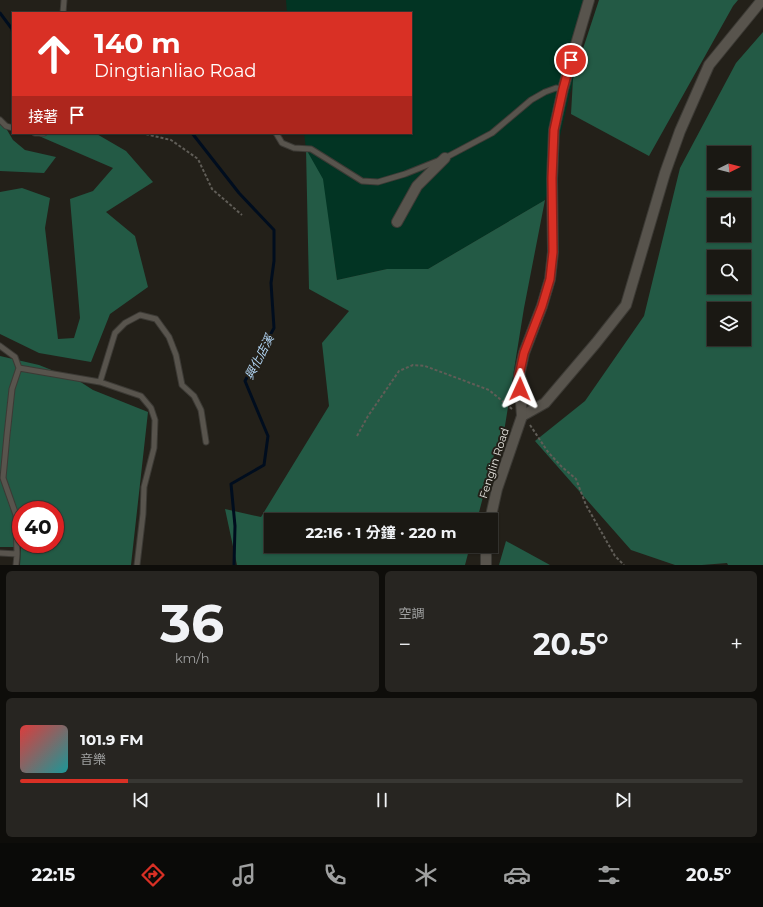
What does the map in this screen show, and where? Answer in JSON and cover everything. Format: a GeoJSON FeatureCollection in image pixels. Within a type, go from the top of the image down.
{"type":"FeatureCollection","features":[{"type":"Feature","properties":{"kind":"street","name":"Fenglin Road"},"geometry":{"type":"LineString","coordinates":[[492,513],[497,489],[522,416],[519,376],[524,353],[542,306],[550,279],[553,252],[552,178],[554,130],[563,89],[589,0]]}},
{"type":"Feature","properties":{"kind":"street"},"geometry":{"type":"LineString","coordinates":[[522,416],[545,403],[626,305],[665,172],[680,131],[709,66],[762,0]]}},
{"type":"Feature","properties":{"kind":"street"},"geometry":{"type":"LineString","coordinates":[[397,222],[417,186],[445,158]]}},
{"type":"Feature","properties":{"kind":"street"},"geometry":{"type":"LineString","coordinates":[[486,553],[486,565]]}},
{"type":"Feature","properties":{"kind":"lane"},"geometry":{"type":"LineString","coordinates":[[63,12],[64,0]]}},
{"type":"Feature","properties":{"kind":"lane"},"geometry":{"type":"LineString","coordinates":[[277,134],[282,143],[294,148],[311,150],[362,181],[378,182],[405,174],[445,158],[492,133],[531,100],[556,88],[563,89]]}},
{"type":"Feature","properties":{"kind":"lane"},"geometry":{"type":"LineString","coordinates":[[0,120],[6,126],[12,128]]}},
{"type":"Feature","properties":{"kind":"lane"},"geometry":{"type":"LineString","coordinates":[[100,382],[115,334],[125,322],[140,314],[156,319],[169,337],[176,355],[182,384],[194,396],[201,410],[206,442]]}},
{"type":"Feature","properties":{"kind":"lane"},"geometry":{"type":"LineString","coordinates":[[0,346],[15,357],[19,368],[12,389],[3,478],[16,515],[16,565]]}},
{"type":"Feature","properties":{"kind":"lane"},"geometry":{"type":"LineString","coordinates":[[19,368],[100,382],[141,396],[151,408],[155,420],[154,448],[144,487],[143,514],[137,565]]}},
{"type":"Feature","properties":{"kind":"lane"},"geometry":{"type":"LineString","coordinates":[[0,553],[17,554]]}},
{"type":"Feature","properties":{"kind":"path"},"geometry":{"type":"LineString","coordinates":[[145,134],[171,140],[198,159],[212,189],[242,215]]}},
{"type":"Feature","properties":{"kind":"path"},"geometry":{"type":"LineString","coordinates":[[357,436],[368,416],[399,371],[413,365],[425,366],[489,390],[522,416],[535,431],[548,452],[576,479],[586,505],[615,556],[624,565]]}},
{"type":"Feature","properties":{"kind":"green space"},"geometry":{"type":"Polygon","coordinates":[[[286,0],[592,0],[545,200],[428,269],[387,269],[337,280],[332,245],[306,149],[304,134],[412,134],[412,12],[287,12],[286,0]]]}},
{"type":"Feature","properties":{"kind":"green space"},"geometry":{"type":"Polygon","coordinates":[[[599,0],[738,0],[733,6],[649,156],[571,114],[573,79],[599,0]]]}},
{"type":"Feature","properties":{"kind":"green space"},"geometry":{"type":"Polygon","coordinates":[[[763,32],[763,565],[728,565],[727,563],[675,565],[631,550],[535,441],[585,401],[644,316],[680,168],[736,63],[763,32]]]}},
{"type":"Feature","properties":{"kind":"green space"},"geometry":{"type":"Polygon","coordinates":[[[0,118],[13,140],[25,150],[56,157],[44,173],[0,171],[0,118]]]}},
{"type":"Feature","properties":{"kind":"green space"},"geometry":{"type":"Polygon","coordinates":[[[34,134],[97,134],[126,151],[153,182],[106,212],[135,236],[148,287],[110,314],[91,362],[39,353],[0,334],[0,192],[22,188],[50,198],[45,228],[58,339],[74,338],[80,318],[70,199],[93,191],[113,168],[34,134]]]}},
{"type":"Feature","properties":{"kind":"green space"},"geometry":{"type":"Polygon","coordinates":[[[306,149],[323,179],[337,280],[387,269],[428,269],[545,200],[524,308],[503,438],[494,455],[479,513],[264,513],[264,553],[468,553],[465,565],[237,565],[225,509],[261,517],[329,406],[322,343],[349,311],[309,289],[306,149]]]}},
{"type":"Feature","properties":{"kind":"green space"},"geometry":{"type":"Polygon","coordinates":[[[0,356],[39,365],[79,381],[93,390],[148,412],[131,565],[20,565],[21,553],[64,553],[64,501],[12,501],[12,547],[0,547],[0,356]]]}},
{"type":"Feature","properties":{"kind":"green space"},"geometry":{"type":"Polygon","coordinates":[[[506,541],[550,565],[499,565],[506,541]]]}},
{"type":"Feature","properties":{"kind":"waterway","name":"興化店溪"},"geometry":{"type":"LineString","coordinates":[[0,13],[12,29]]}},
{"type":"Feature","properties":{"kind":"waterway","name":"興化店溪"},"geometry":{"type":"LineString","coordinates":[[193,134],[239,193],[274,230],[274,261],[271,283],[274,328],[245,381],[268,436],[264,465],[231,484],[235,526],[234,565]]}},
{"type":"Feature","properties":{"kind":"route"},"geometry":{"type":"LineString","coordinates":[[520,389],[519,376],[524,353],[542,306],[550,279],[553,252],[552,178],[554,130],[571,60]]}}]}
